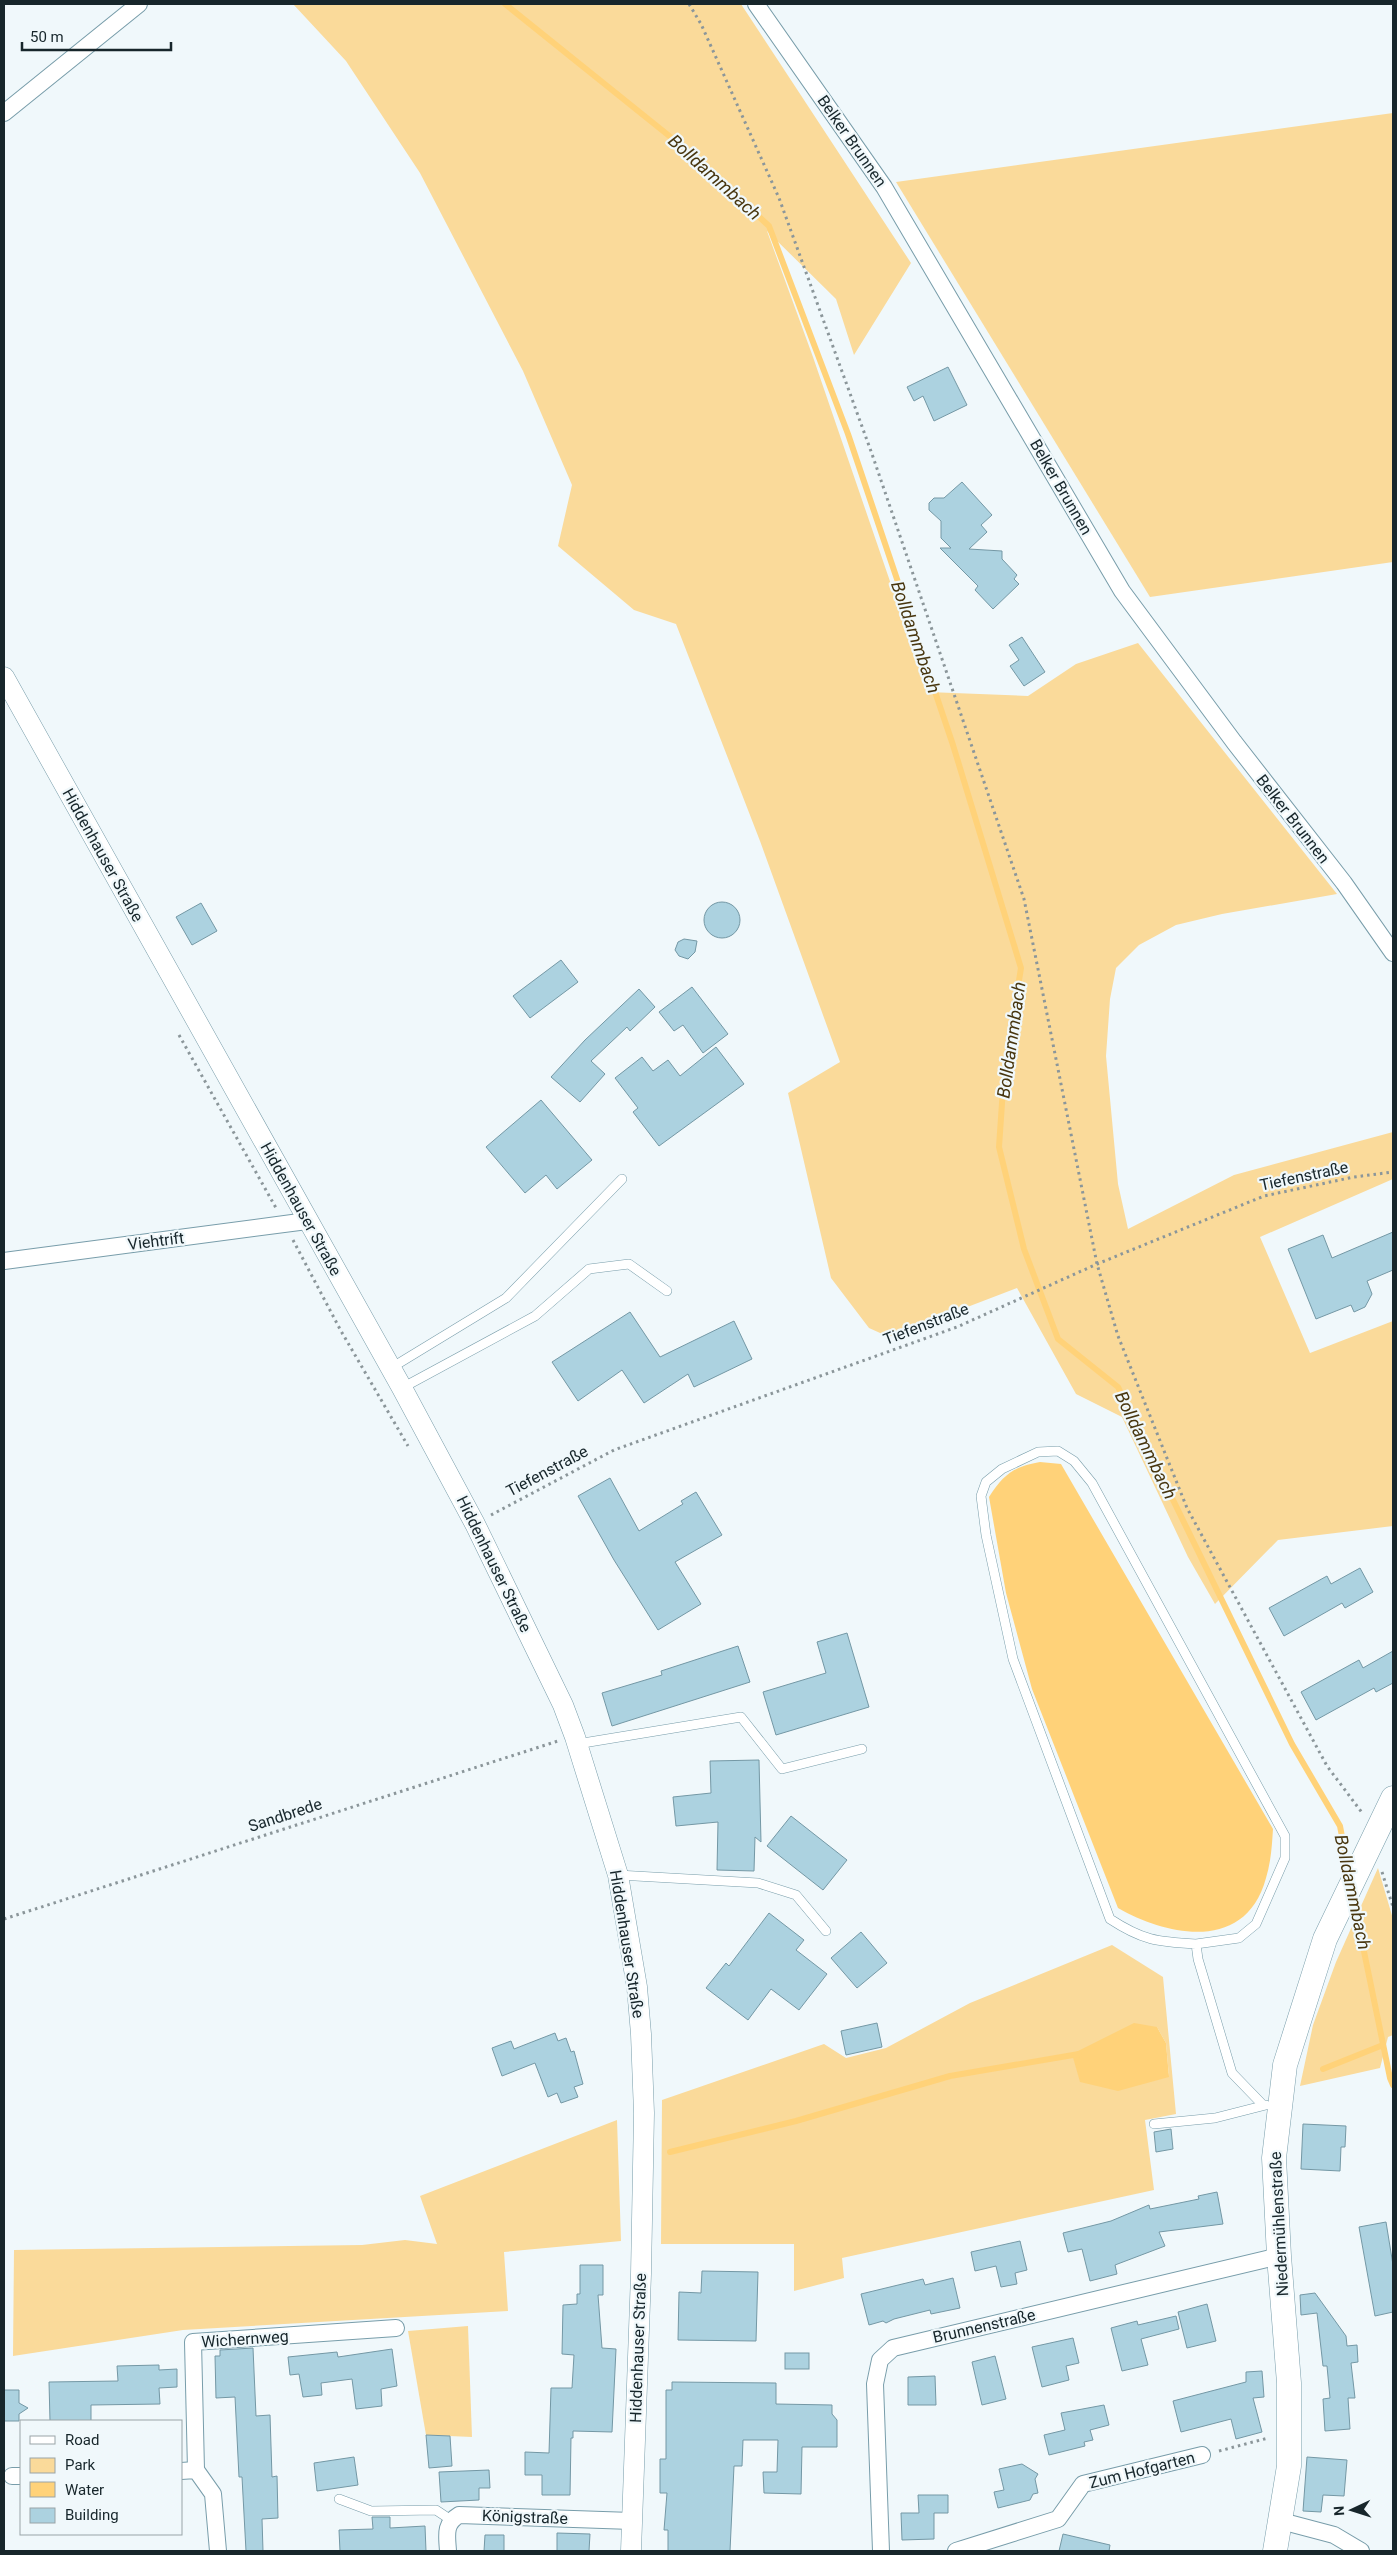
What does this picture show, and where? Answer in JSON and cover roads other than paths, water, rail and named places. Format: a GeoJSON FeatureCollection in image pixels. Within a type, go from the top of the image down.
{"type":"FeatureCollection","features":[{"type":"Feature","properties":{"kind":"main road","name":"Niedermühlenstraße"},"geometry":{"type":"LineString","coordinates":[[1275,2551],[1289,2466],[1289,2383],[1279,2256],[1271,2105],[1325,1939],[1343,1901],[1382,1830],[1393,1798]]}},
{"type":"Feature","properties":{"kind":"street"},"geometry":{"type":"LineString","coordinates":[[4,112],[139,4]]}},
{"type":"Feature","properties":{"kind":"street","name":"Belker Brunnen"},"geometry":{"type":"LineString","coordinates":[[756,4],[884,187],[1122,591],[1228,734],[1344,883],[1393,953]]}},
{"type":"Feature","properties":{"kind":"street","name":"Hiddenhauser Straße"},"geometry":{"type":"LineString","coordinates":[[4,678],[402,1388],[475,1524],[563,1705],[576,1740],[618,1875],[637,1987],[644,2113],[641,2274],[630,2551]]}},
{"type":"Feature","properties":{"kind":"street","name":"Viehtrift"},"geometry":{"type":"LineString","coordinates":[[4,1261],[308,1221]]}},
{"type":"Feature","properties":{"kind":"street","name":"Brunnenstraße"},"geometry":{"type":"LineString","coordinates":[[881,2551],[875,2384],[880,2360],[893,2348],[1279,2256]]}},
{"type":"Feature","properties":{"kind":"street","name":"Wichernweg"},"geometry":{"type":"LineString","coordinates":[[189,2470],[193,2342],[396,2328]]}},
{"type":"Feature","properties":{"kind":"street","name":"Zum Hofgarten"},"geometry":{"type":"LineString","coordinates":[[956,2551],[1058,2519],[1083,2484],[1202,2455]]}},
{"type":"Feature","properties":{"kind":"street"},"geometry":{"type":"LineString","coordinates":[[189,2470],[212,2494],[218,2551]]}},
{"type":"Feature","properties":{"kind":"street","name":"Königstraße"},"geometry":{"type":"LineString","coordinates":[[451,2520],[459,2515],[632,2521]]}},
{"type":"Feature","properties":{"kind":"street"},"geometry":{"type":"LineString","coordinates":[[448,2551],[447,2529],[451,2520]]}},
{"type":"Feature","properties":{"kind":"street"},"geometry":{"type":"LineString","coordinates":[[1281,2521],[1334,2536],[1361,2551]]}},
{"type":"Feature","properties":{"kind":"lane"},"geometry":{"type":"LineString","coordinates":[[391,1368],[506,1298],[622,1180]]}},
{"type":"Feature","properties":{"kind":"lane"},"geometry":{"type":"LineString","coordinates":[[402,1388],[536,1316],[588,1269],[629,1264],[667,1291]]}},
{"type":"Feature","properties":{"kind":"lane"},"geometry":{"type":"LineString","coordinates":[[1058,1451],[1074,1461],[1092,1483],[1285,1836],[1285,1858],[1256,1924],[1239,1938],[1196,1944],[1167,1943],[1134,1935],[1110,1919],[1013,1659],[986,1535],[981,1496],[986,1482],[1002,1469],[1038,1452],[1058,1451]]}},
{"type":"Feature","properties":{"kind":"lane"},"geometry":{"type":"LineString","coordinates":[[576,1740],[741,1717],[782,1769],[862,1749]]}},
{"type":"Feature","properties":{"kind":"lane"},"geometry":{"type":"LineString","coordinates":[[618,1875],[758,1883],[796,1895],[826,1932]]}},
{"type":"Feature","properties":{"kind":"lane"},"geometry":{"type":"LineString","coordinates":[[1196,1944],[1198,1959],[1232,2073],[1271,2105]]}},
{"type":"Feature","properties":{"kind":"lane"},"geometry":{"type":"LineString","coordinates":[[1154,2124],[1215,2118],[1271,2105]]}},
{"type":"Feature","properties":{"kind":"lane"},"geometry":{"type":"LineString","coordinates":[[339,2500],[372,2511],[436,2510],[451,2520]]}},
{"type":"Feature","properties":{"kind":"water"},"geometry":{"type":"Polygon","coordinates":[[[1040,1462],[1061,1464],[1273,1829],[1268,1872],[1256,1902],[1242,1918],[1224,1928],[1204,1932],[1182,1931],[1160,1926],[1118,1908],[1032,1689],[1006,1593],[989,1497],[1010,1473],[1023,1466],[1040,1462]]]}},
{"type":"Feature","properties":{"kind":"water"},"geometry":{"type":"Polygon","coordinates":[[[1134,2023],[1157,2027],[1166,2043],[1169,2077],[1118,2091],[1080,2082],[1072,2054],[1134,2023]]]}},
{"type":"Feature","properties":{"kind":"waterway","name":"Bolldammbach"},"geometry":{"type":"LineString","coordinates":[[505,4],[683,147],[769,226],[848,434],[953,745],[1021,968],[1004,1074],[999,1147],[1024,1249],[1058,1339],[1118,1387],[1292,1744],[1340,1826],[1349,1873]]}},
{"type":"Feature","properties":{"kind":"waterway","name":"Bolldammbach"},"geometry":{"type":"LineString","coordinates":[[1353,1898],[1393,2085]]}},
{"type":"Feature","properties":{"kind":"waterway"},"geometry":{"type":"LineString","coordinates":[[1323,2069],[1383,2045]]}},
{"type":"Feature","properties":{"kind":"waterway"},"geometry":{"type":"LineString","coordinates":[[670,2152],[796,2121],[950,2076],[1079,2054]]}}]}
